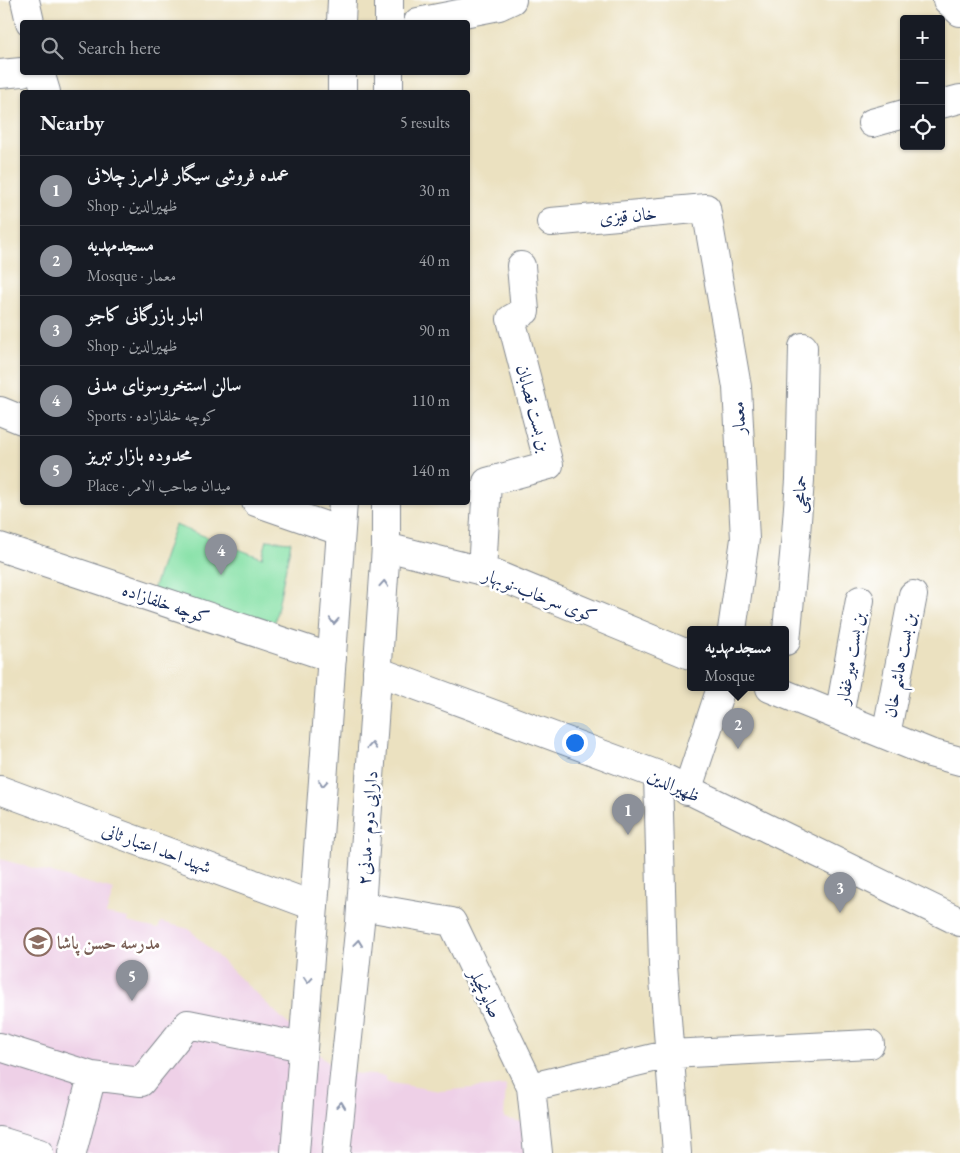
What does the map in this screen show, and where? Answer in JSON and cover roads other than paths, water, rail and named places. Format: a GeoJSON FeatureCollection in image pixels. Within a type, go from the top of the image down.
{"type":"FeatureCollection","features":[{"type":"Feature","properties":{"kind":"street"},"geometry":{"type":"LineString","coordinates":[[25,0],[30,20]]}},
{"type":"Feature","properties":{"kind":"street"},"geometry":{"type":"LineString","coordinates":[[341,20],[342,0]]}},
{"type":"Feature","properties":{"kind":"street"},"geometry":{"type":"LineString","coordinates":[[389,0],[389,20]]}},
{"type":"Feature","properties":{"kind":"street"},"geometry":{"type":"LineString","coordinates":[[428,20],[499,6],[512,0]]}},
{"type":"Feature","properties":{"kind":"street"},"geometry":{"type":"LineString","coordinates":[[947,0],[960,12]]}},
{"type":"Feature","properties":{"kind":"street"},"geometry":{"type":"LineString","coordinates":[[0,74],[20,72]]}},
{"type":"Feature","properties":{"kind":"street"},"geometry":{"type":"LineString","coordinates":[[41,75],[45,90]]}},
{"type":"Feature","properties":{"kind":"street"},"geometry":{"type":"LineString","coordinates":[[342,75],[342,90]]}},
{"type":"Feature","properties":{"kind":"street"},"geometry":{"type":"LineString","coordinates":[[389,75],[389,90]]}},
{"type":"Feature","properties":{"kind":"street"},"geometry":{"type":"LineString","coordinates":[[945,103],[960,99]]}},
{"type":"Feature","properties":{"kind":"street"},"geometry":{"type":"LineString","coordinates":[[872,123],[900,115]]}},
{"type":"Feature","properties":{"kind":"street","name":"خان قیزی"},"geometry":{"type":"LineString","coordinates":[[551,222],[706,208]]}},
{"type":"Feature","properties":{"kind":"street","name":"معمار"},"geometry":{"type":"LineString","coordinates":[[706,208],[737,387],[745,539],[733,626]]}},
{"type":"Feature","properties":{"kind":"street","name":"بن بست قصابان"},"geometry":{"type":"LineString","coordinates":[[482,572],[486,482],[549,465],[511,319],[525,311],[521,266]]}},
{"type":"Feature","properties":{"kind":"street","name":"حمامچی"},"geometry":{"type":"LineString","coordinates":[[787,626],[799,498],[803,347]]}},
{"type":"Feature","properties":{"kind":"street"},"geometry":{"type":"LineString","coordinates":[[0,411],[20,419]]}},
{"type":"Feature","properties":{"kind":"street"},"geometry":{"type":"LineString","coordinates":[[264,505],[340,532]]}},
{"type":"Feature","properties":{"kind":"street"},"geometry":{"type":"LineString","coordinates":[[295,1153],[343,505]]}},
{"type":"Feature","properties":{"kind":"street","name":"دارایی دوم - مدنی۲"},"geometry":{"type":"LineString","coordinates":[[336,1153],[361,906],[386,547],[386,505]]}},
{"type":"Feature","properties":{"kind":"street","name":"کوچه خلفازاده"},"geometry":{"type":"LineString","coordinates":[[0,547],[332,658]]}},
{"type":"Feature","properties":{"kind":"street","name":"کوی سرخاب-نوبهار"},"geometry":{"type":"LineString","coordinates":[[386,547],[494,574],[687,654]]}},
{"type":"Feature","properties":{"kind":"street","name":"بن بست هاشم خان"},"geometry":{"type":"LineString","coordinates":[[886,735],[913,594]]}},
{"type":"Feature","properties":{"kind":"street","name":"بن بست میرغفار"},"geometry":{"type":"LineString","coordinates":[[840,716],[860,600]]}},
{"type":"Feature","properties":{"kind":"street","name":"ظهیرالدین"},"geometry":{"type":"LineString","coordinates":[[378,672],[658,776],[960,922]]}},
{"type":"Feature","properties":{"kind":"street"},"geometry":{"type":"LineString","coordinates":[[687,791],[720,691]]}},
{"type":"Feature","properties":{"kind":"street"},"geometry":{"type":"LineString","coordinates":[[782,691],[930,753],[960,761]]}},
{"type":"Feature","properties":{"kind":"street"},"geometry":{"type":"LineString","coordinates":[[658,776],[663,965],[677,1153]]}},
{"type":"Feature","properties":{"kind":"street","name":"شهید احد اعتبار ثانی"},"geometry":{"type":"LineString","coordinates":[[0,790],[314,906]]}},
{"type":"Feature","properties":{"kind":"street","name":"صابونچیلر"},"geometry":{"type":"LineString","coordinates":[[361,906],[452,922],[532,1087],[538,1153]]}},
{"type":"Feature","properties":{"kind":"street"},"geometry":{"type":"LineString","coordinates":[[0,1047],[92,1076],[141,1082],[188,1024],[303,1047]]}},
{"type":"Feature","properties":{"kind":"street"},"geometry":{"type":"LineString","coordinates":[[532,1087],[670,1054],[870,1044]]}},
{"type":"Feature","properties":{"kind":"street"},"geometry":{"type":"LineString","coordinates":[[72,1153],[92,1076]]}},
{"type":"Feature","properties":{"kind":"street"},"geometry":{"type":"LineString","coordinates":[[0,1141],[40,1153]]}},
{"type":"Feature","properties":{"kind":"place","name":"سالن استخروسونای مدنی"},"geometry":{"type":"Point","coordinates":[221,575]}},
{"type":"Feature","properties":{"kind":"place","name":"مسجدمهدیه"},"geometry":{"type":"Point","coordinates":[738,749]}},
{"type":"Feature","properties":{"kind":"place","name":"عمده فروشی سیگار فرامرز چلانی"},"geometry":{"type":"Point","coordinates":[628,835]}},
{"type":"Feature","properties":{"kind":"place","name":"انبار بازرگانی کاجو"},"geometry":{"type":"Point","coordinates":[840,913]}},
{"type":"Feature","properties":{"kind":"place","name":"مدرسه حسن پاشا"},"geometry":{"type":"Point","coordinates":[38,942]}},
{"type":"Feature","properties":{"kind":"place","name":"محدوده بازار تبریز"},"geometry":{"type":"Point","coordinates":[132,1001]}}]}
